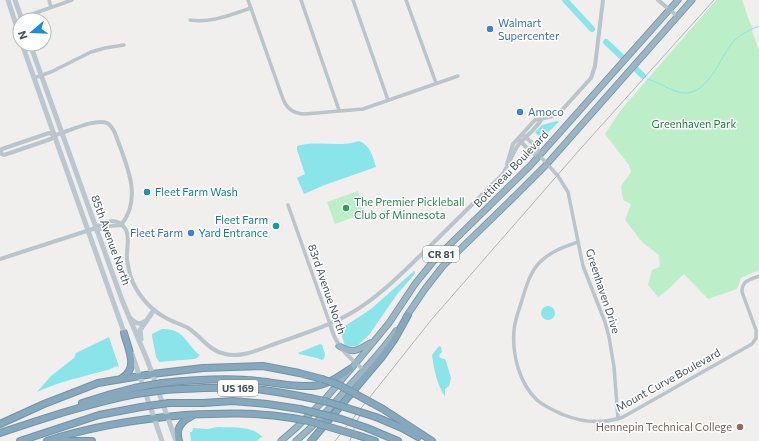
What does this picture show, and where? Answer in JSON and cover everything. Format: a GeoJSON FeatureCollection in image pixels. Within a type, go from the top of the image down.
{"type":"FeatureCollection","features":[{"type":"Feature","properties":{"kind":"highway","name":"Bottineau Boulevard"},"geometry":{"type":"LineString","coordinates":[[281,441],[326,398],[356,363],[389,323],[424,272],[436,258],[501,195],[539,155],[678,0]]}},
{"type":"Feature","properties":{"kind":"highway","name":"Bottineau Boulevard"},"geometry":{"type":"LineString","coordinates":[[296,441],[310,428],[391,339],[425,289],[443,266],[547,164],[692,0]]}},
{"type":"Feature","properties":{"kind":"highway"},"geometry":{"type":"LineString","coordinates":[[311,441],[382,357],[394,340],[408,315]]}},
{"type":"Feature","properties":{"kind":"highway"},"geometry":{"type":"LineString","coordinates":[[120,379],[129,373],[132,366],[124,333]]}},
{"type":"Feature","properties":{"kind":"highway"},"geometry":{"type":"LineString","coordinates":[[339,346],[354,352],[375,340]]}},
{"type":"Feature","properties":{"kind":"highway"},"geometry":{"type":"LineString","coordinates":[[0,424],[72,392],[120,379],[203,368],[263,366],[322,379],[345,388],[383,409],[432,441]]}},
{"type":"Feature","properties":{"kind":"highway"},"geometry":{"type":"LineString","coordinates":[[135,391],[162,383],[209,379],[258,380],[312,386],[327,383],[350,369]]}},
{"type":"Feature","properties":{"kind":"highway","name":"US 169"},"geometry":{"type":"LineString","coordinates":[[0,433],[135,391],[234,388],[272,391],[328,402],[376,417],[427,441]]}},
{"type":"Feature","properties":{"kind":"highway","name":"US 169"},"geometry":{"type":"LineString","coordinates":[[20,441],[99,415],[140,407],[169,403],[233,401],[300,409],[342,419],[398,441]]}},
{"type":"Feature","properties":{"kind":"highway"},"geometry":{"type":"LineString","coordinates":[[47,441],[75,432],[116,423],[167,416],[253,413],[310,421],[375,441]]}},
{"type":"Feature","properties":{"kind":"highway"},"geometry":{"type":"LineString","coordinates":[[179,441],[177,433],[180,425],[186,419],[195,415]]}},
{"type":"Feature","properties":{"kind":"highway"},"geometry":{"type":"LineString","coordinates":[[62,441],[92,441]]}},
{"type":"Feature","properties":{"kind":"main road"},"geometry":{"type":"LineString","coordinates":[[8,0],[12,12]]}},
{"type":"Feature","properties":{"kind":"main road"},"geometry":{"type":"LineString","coordinates":[[15,0],[19,12]]}},
{"type":"Feature","properties":{"kind":"main road","name":"85th Avenue North"},"geometry":{"type":"LineString","coordinates":[[25,52],[89,230],[162,441]]}},
{"type":"Feature","properties":{"kind":"main road","name":"85th Avenue North"},"geometry":{"type":"LineString","coordinates":[[33,52],[129,318],[146,357],[176,441]]}},
{"type":"Feature","properties":{"kind":"main road"},"geometry":{"type":"LineString","coordinates":[[146,357],[140,333],[154,310]]}},
{"type":"Feature","properties":{"kind":"main road"},"geometry":{"type":"LineString","coordinates":[[129,318],[137,323],[143,323],[149,319]]}},
{"type":"Feature","properties":{"kind":"street"},"geometry":{"type":"LineString","coordinates":[[48,0],[51,7]]}},
{"type":"Feature","properties":{"kind":"street"},"geometry":{"type":"LineString","coordinates":[[38,12],[72,0]]}},
{"type":"Feature","properties":{"kind":"street"},"geometry":{"type":"LineString","coordinates":[[248,0],[283,99],[288,108],[300,114],[363,108],[458,76]]}},
{"type":"Feature","properties":{"kind":"street"},"geometry":{"type":"LineString","coordinates":[[300,0],[339,110]]}},
{"type":"Feature","properties":{"kind":"street"},"geometry":{"type":"LineString","coordinates":[[353,0],[388,100]]}},
{"type":"Feature","properties":{"kind":"street"},"geometry":{"type":"LineString","coordinates":[[406,0],[436,83]]}},
{"type":"Feature","properties":{"kind":"street"},"geometry":{"type":"LineString","coordinates":[[121,225],[125,228],[127,233],[127,260],[130,276],[141,296],[154,310],[166,318],[188,328],[211,349],[232,355],[247,354],[312,332],[330,324],[362,307],[384,290],[494,183],[507,167],[519,141],[538,124],[540,120],[553,116],[568,106],[591,78],[595,66],[603,0]]}},
{"type":"Feature","properties":{"kind":"street"},"geometry":{"type":"LineString","coordinates":[[658,0],[677,16]]}},
{"type":"Feature","properties":{"kind":"street"},"geometry":{"type":"LineString","coordinates":[[190,20],[216,20],[251,8]]}},
{"type":"Feature","properties":{"kind":"street"},"geometry":{"type":"LineString","coordinates":[[34,78],[51,72],[91,52],[124,45]]}},
{"type":"Feature","properties":{"kind":"street"},"geometry":{"type":"LineString","coordinates":[[0,259],[96,228],[121,225],[127,218],[132,205],[131,185],[115,133],[106,123],[99,122],[90,124],[55,135],[49,133],[2,149],[0,153],[4,155],[51,140],[55,135]]}},
{"type":"Feature","properties":{"kind":"street"},"geometry":{"type":"LineString","coordinates":[[519,141],[532,153],[539,155],[537,147],[524,136]]}},
{"type":"Feature","properties":{"kind":"street","name":"Greenhaven Drive"},"geometry":{"type":"LineString","coordinates":[[539,155],[567,188],[588,281],[605,322],[609,337],[614,367],[618,419]]}},
{"type":"Feature","properties":{"kind":"street","name":"83rd Avenue North"},"geometry":{"type":"LineString","coordinates":[[288,205],[332,332],[339,346],[364,370]]}},
{"type":"Feature","properties":{"kind":"street","name":"Mount Curve Boulevard"},"geometry":{"type":"LineString","coordinates":[[578,242],[554,251],[546,256],[539,263],[529,278],[519,308],[514,329],[514,340],[517,363],[527,388],[538,400],[547,406],[571,418],[588,422],[605,422],[618,419],[752,344],[756,338],[756,334],[742,292],[742,286],[747,280],[759,276]]}},
{"type":"Feature","properties":{"kind":"green space","name":"Greenhaven Park"},"geometry":{"type":"Polygon","coordinates":[[[716,0],[742,0],[753,28],[752,31],[759,51],[759,270],[741,278],[737,289],[708,299],[684,274],[666,292],[658,297],[648,285],[652,270],[660,267],[659,255],[643,243],[625,220],[631,204],[623,200],[621,186],[631,172],[629,165],[605,134],[621,110],[716,0]]]}},
{"type":"Feature","properties":{"kind":"green space","name":"The Premier Pickleball Club of Minnesota"},"geometry":{"type":"Polygon","coordinates":[[[358,191],[365,213],[335,224],[327,202],[358,191]]]}},
{"type":"Feature","properties":{"kind":"water"},"geometry":{"type":"Polygon","coordinates":[[[557,121],[559,122],[542,138],[540,138],[535,132],[542,125],[557,121]]]}},
{"type":"Feature","properties":{"kind":"water"},"geometry":{"type":"Polygon","coordinates":[[[359,141],[368,148],[376,167],[304,194],[297,178],[305,174],[297,146],[305,144],[344,144],[359,141]]]}},
{"type":"Feature","properties":{"kind":"water"},"geometry":{"type":"Polygon","coordinates":[[[414,271],[414,275],[398,293],[369,335],[357,346],[345,346],[341,333],[342,328],[371,309],[414,271]]]}},
{"type":"Feature","properties":{"kind":"water"},"geometry":{"type":"Polygon","coordinates":[[[545,306],[551,306],[555,310],[555,316],[551,320],[545,320],[541,316],[541,310],[545,306]]]}},
{"type":"Feature","properties":{"kind":"water"},"geometry":{"type":"Polygon","coordinates":[[[162,329],[176,331],[200,355],[194,359],[159,362],[156,357],[152,334],[162,329]]]}},
{"type":"Feature","properties":{"kind":"water"},"geometry":{"type":"Polygon","coordinates":[[[109,337],[119,367],[117,366],[108,371],[107,370],[63,382],[37,392],[51,376],[74,358],[76,353],[109,337]]]}},
{"type":"Feature","properties":{"kind":"water"},"geometry":{"type":"Polygon","coordinates":[[[320,344],[322,345],[325,354],[324,359],[322,360],[298,353],[320,344]]]}},
{"type":"Feature","properties":{"kind":"water"},"geometry":{"type":"Polygon","coordinates":[[[439,346],[441,347],[442,352],[439,355],[440,358],[445,359],[451,378],[449,386],[445,389],[445,397],[436,377],[432,355],[439,346]]]}},
{"type":"Feature","properties":{"kind":"water"},"geometry":{"type":"Polygon","coordinates":[[[218,427],[248,429],[259,434],[263,438],[261,437],[257,441],[191,441],[190,432],[192,432],[193,428],[207,429],[218,427]]]}},
{"type":"Feature","properties":{"kind":"waterway"},"geometry":{"type":"LineString","coordinates":[[565,0],[592,29]]}},
{"type":"Feature","properties":{"kind":"waterway"},"geometry":{"type":"LineString","coordinates":[[647,79],[679,92],[693,92],[700,88],[713,74],[733,42],[745,32],[759,26]]}},
{"type":"Feature","properties":{"kind":"waterway"},"geometry":{"type":"LineString","coordinates":[[606,42],[622,57]]}},
{"type":"Feature","properties":{"kind":"waterway"},"geometry":{"type":"LineString","coordinates":[[637,70],[643,76]]}},
{"type":"Feature","properties":{"kind":"railway"},"geometry":{"type":"LineString","coordinates":[[335,441],[432,319],[582,147],[714,0]]}},
{"type":"Feature","properties":{"kind":"railway"},"geometry":{"type":"LineString","coordinates":[[350,441],[360,415]]}},
{"type":"Feature","properties":{"kind":"place","name":"Walmart Supercenter"},"geometry":{"type":"Point","coordinates":[490,29]}},
{"type":"Feature","properties":{"kind":"place","name":"Amoco"},"geometry":{"type":"Point","coordinates":[520,112]}},
{"type":"Feature","properties":{"kind":"place","name":"Fleet Farm Wash"},"geometry":{"type":"Point","coordinates":[147,192]}},
{"type":"Feature","properties":{"kind":"place","name":"The Premier Pickleball Club of Minnesota"},"geometry":{"type":"Point","coordinates":[346,208]}},
{"type":"Feature","properties":{"kind":"place","name":"Fleet Farm Yard Entrance"},"geometry":{"type":"Point","coordinates":[276,226]}},
{"type":"Feature","properties":{"kind":"place","name":"Fleet Farm"},"geometry":{"type":"Point","coordinates":[191,233]}},
{"type":"Feature","properties":{"kind":"place","name":"Hennepin Technical College"},"geometry":{"type":"Point","coordinates":[740,427]}}]}
